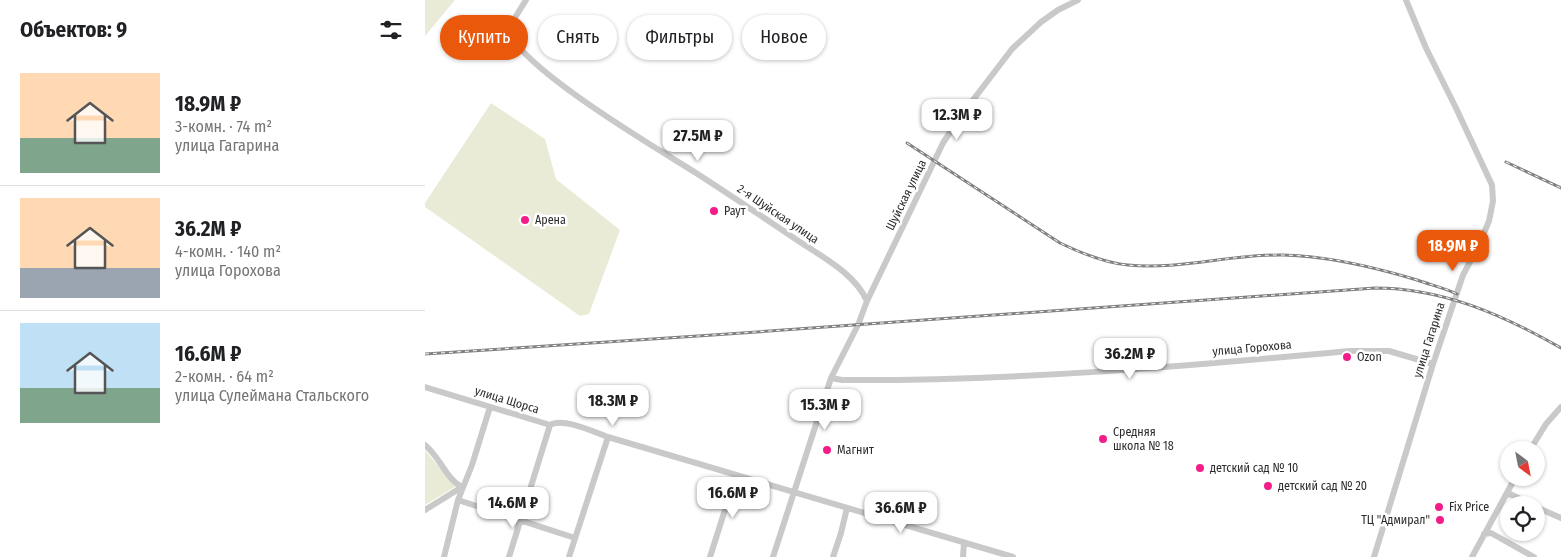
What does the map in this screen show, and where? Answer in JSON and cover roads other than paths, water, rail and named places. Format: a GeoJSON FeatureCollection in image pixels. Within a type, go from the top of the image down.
{"type":"FeatureCollection","features":[{"type":"Feature","properties":{"kind":"street","name":"2-я Шуйская улица"},"geometry":{"type":"LineString","coordinates":[[526,0],[508,29],[511,38],[521,50],[549,74],[621,126],[735,198],[829,262],[856,284],[867,302]]}},
{"type":"Feature","properties":{"kind":"street","name":"Шуйская улица"},"geometry":{"type":"LineString","coordinates":[[773,557],[831,378],[858,325],[867,302],[943,143],[960,116],[1004,58],[1019,42],[1041,22],[1058,10],[1078,0]]}},
{"type":"Feature","properties":{"kind":"street","name":"улица Гагарина"},"geometry":{"type":"LineString","coordinates":[[1374,557],[1433,364],[1463,275],[1478,247],[1489,220],[1493,192],[1492,185],[1426,48],[1406,0]]}},
{"type":"Feature","properties":{"kind":"street","name":"улица Горохова"},"geometry":{"type":"LineString","coordinates":[[831,378],[842,380],[996,378],[1349,351],[1389,350],[1433,364]]}},
{"type":"Feature","properties":{"kind":"street","name":"улица Щорса"},"geometry":{"type":"LineString","coordinates":[[425,387],[550,425],[564,422],[1013,557]]}},
{"type":"Feature","properties":{"kind":"street"},"geometry":{"type":"LineString","coordinates":[[444,557],[458,500],[472,465],[490,407]]}},
{"type":"Feature","properties":{"kind":"street"},"geometry":{"type":"LineString","coordinates":[[1536,441],[1546,424],[1561,407]]}},
{"type":"Feature","properties":{"kind":"street"},"geometry":{"type":"LineString","coordinates":[[509,557],[550,425]]}},
{"type":"Feature","properties":{"kind":"street"},"geometry":{"type":"LineString","coordinates":[[569,557],[608,436]]}},
{"type":"Feature","properties":{"kind":"street"},"geometry":{"type":"LineString","coordinates":[[425,445],[455,484],[462,487]]}},
{"type":"Feature","properties":{"kind":"street"},"geometry":{"type":"LineString","coordinates":[[710,557],[736,474]]}},
{"type":"Feature","properties":{"kind":"street"},"geometry":{"type":"LineString","coordinates":[[1505,496],[1511,486]]}},
{"type":"Feature","properties":{"kind":"street"},"geometry":{"type":"LineString","coordinates":[[425,510],[462,487]]}},
{"type":"Feature","properties":{"kind":"street"},"geometry":{"type":"LineString","coordinates":[[1505,496],[1510,494],[1514,496]]}},
{"type":"Feature","properties":{"kind":"street"},"geometry":{"type":"LineString","coordinates":[[458,500],[575,538]]}},
{"type":"Feature","properties":{"kind":"street"},"geometry":{"type":"LineString","coordinates":[[1473,557],[1500,505]]}},
{"type":"Feature","properties":{"kind":"street"},"geometry":{"type":"LineString","coordinates":[[833,557],[847,508]]}},
{"type":"Feature","properties":{"kind":"street"},"geometry":{"type":"LineString","coordinates":[[1545,511],[1561,518]]}},
{"type":"Feature","properties":{"kind":"street"},"geometry":{"type":"LineString","coordinates":[[1484,534],[1491,533],[1533,557]]}},
{"type":"Feature","properties":{"kind":"street"},"geometry":{"type":"LineString","coordinates":[[963,557],[965,543]]}},
{"type":"Feature","properties":{"kind":"railway"},"geometry":{"type":"LineString","coordinates":[[907,143],[1060,243],[1102,260],[1119,264],[1147,266],[1186,264],[1264,255],[1300,256],[1368,267],[1417,280],[1457,294]]}},
{"type":"Feature","properties":{"kind":"railway"},"geometry":{"type":"LineString","coordinates":[[1506,162],[1561,188]]}},
{"type":"Feature","properties":{"kind":"railway"},"geometry":{"type":"LineString","coordinates":[[425,354],[1375,288],[1400,289],[1448,298],[1495,315],[1561,348]]}},
{"type":"Feature","properties":{"kind":"place","name":"Раут"},"geometry":{"type":"Point","coordinates":[714,211]}},
{"type":"Feature","properties":{"kind":"place","name":"Арена"},"geometry":{"type":"Point","coordinates":[525,220]}},
{"type":"Feature","properties":{"kind":"place","name":"Ozon"},"geometry":{"type":"Point","coordinates":[1347,357]}},
{"type":"Feature","properties":{"kind":"place","name":"Средняя школа № 18"},"geometry":{"type":"Point","coordinates":[1103,439]}},
{"type":"Feature","properties":{"kind":"place","name":"Магнит"},"geometry":{"type":"Point","coordinates":[827,450]}},
{"type":"Feature","properties":{"kind":"place","name":"детский сад № 10"},"geometry":{"type":"Point","coordinates":[1200,468]}},
{"type":"Feature","properties":{"kind":"place","name":"детский сад № 20"},"geometry":{"type":"Point","coordinates":[1268,486]}},
{"type":"Feature","properties":{"kind":"place","name":"Fix Price"},"geometry":{"type":"Point","coordinates":[1439,507]}},
{"type":"Feature","properties":{"kind":"place","name":"ТЦ \"Адмирал\""},"geometry":{"type":"Point","coordinates":[1440,520]}}]}
